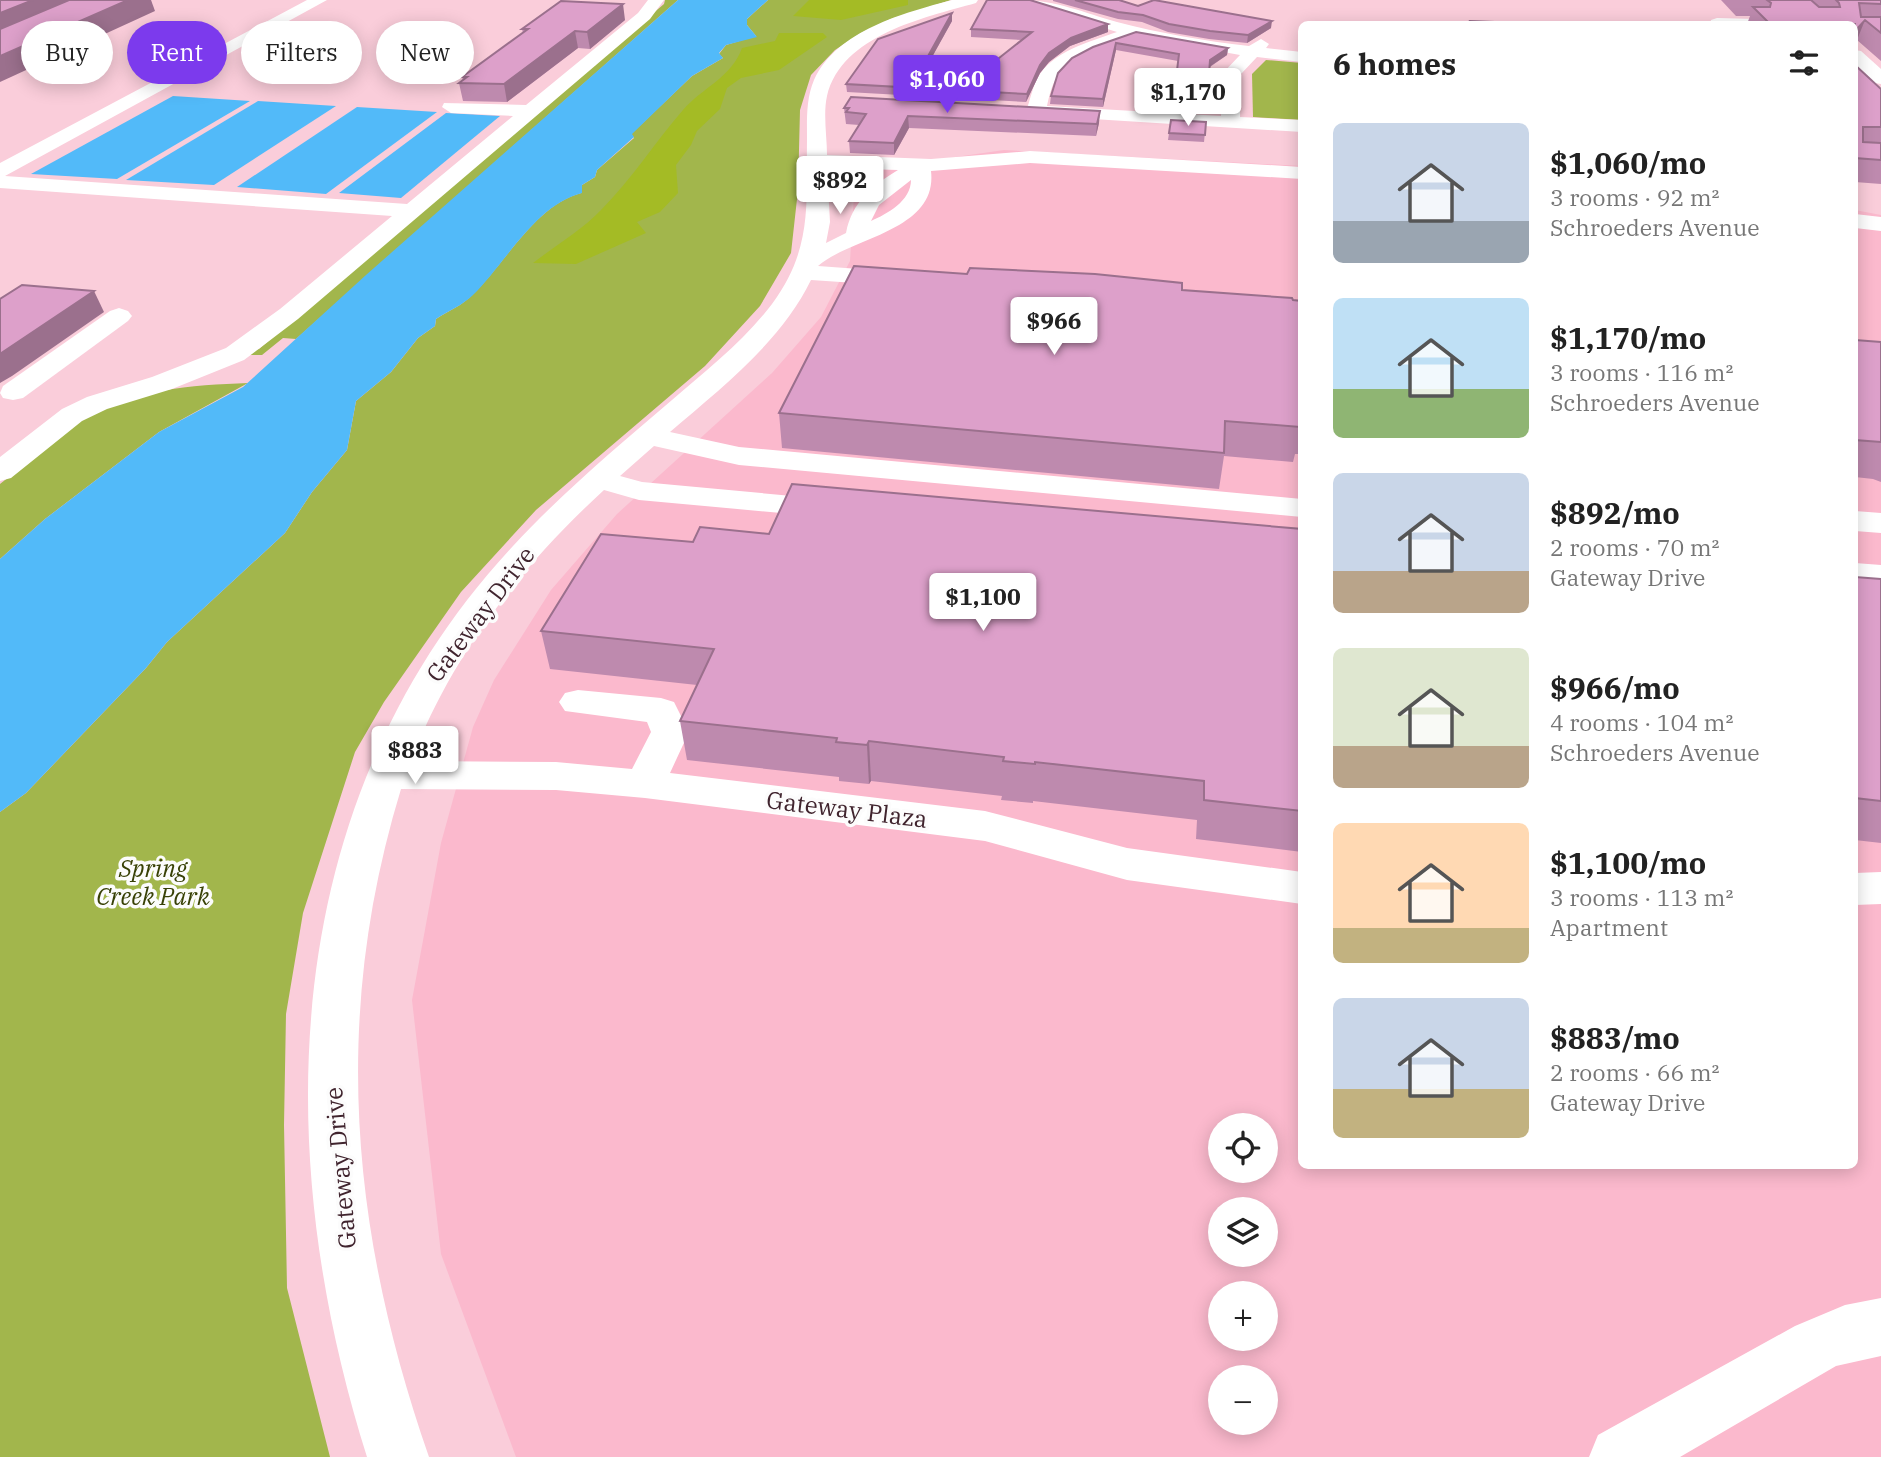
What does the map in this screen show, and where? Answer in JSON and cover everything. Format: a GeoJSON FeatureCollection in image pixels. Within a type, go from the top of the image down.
{"type":"FeatureCollection","features":[{"type":"Feature","properties":{"kind":"street"},"geometry":{"type":"LineString","coordinates":[[243,20],[283,0]]}},
{"type":"Feature","properties":{"kind":"street"},"geometry":{"type":"LineString","coordinates":[[0,171],[319,0]]}},
{"type":"Feature","properties":{"kind":"street","name":"Gateway Drive"},"geometry":{"type":"LineString","coordinates":[[398,1457],[373,1375],[357,1307],[344,1230],[331,1093],[333,1031],[345,926],[369,827],[386,775],[424,689],[465,626],[540,535],[599,479],[733,363],[762,333],[787,301],[805,266],[818,228],[817,99],[821,83],[830,68],[863,40],[907,19],[970,0]]}},
{"type":"Feature","properties":{"kind":"street"},"geometry":{"type":"LineString","coordinates":[[1030,0],[1142,28],[1298,56]]}},
{"type":"Feature","properties":{"kind":"street"},"geometry":{"type":"LineString","coordinates":[[1061,0],[1142,28]]}},
{"type":"Feature","properties":{"kind":"street"},"geometry":{"type":"LineString","coordinates":[[617,11],[650,6]]}},
{"type":"Feature","properties":{"kind":"street"},"geometry":{"type":"LineString","coordinates":[[0,472],[72,415],[97,403],[162,383],[235,354],[289,314],[644,16],[650,6]]}},
{"type":"Feature","properties":{"kind":"street"},"geometry":{"type":"LineString","coordinates":[[1142,28],[1076,54],[1058,65],[1047,77],[1026,111],[1298,126]]}},
{"type":"Feature","properties":{"kind":"street"},"geometry":{"type":"LineString","coordinates":[[1230,122],[1232,73],[1257,48],[1298,48]]}},
{"type":"Feature","properties":{"kind":"street"},"geometry":{"type":"LineString","coordinates":[[1858,60],[1881,101]]}},
{"type":"Feature","properties":{"kind":"street"},"geometry":{"type":"LineString","coordinates":[[916,74],[951,75]]}},
{"type":"Feature","properties":{"kind":"street"},"geometry":{"type":"LineString","coordinates":[[817,99],[840,101]]}},
{"type":"Feature","properties":{"kind":"street"},"geometry":{"type":"LineString","coordinates":[[451,107],[528,111]]}},
{"type":"Feature","properties":{"kind":"street"},"geometry":{"type":"LineString","coordinates":[[818,161],[920,165],[1030,157],[1298,173]]}},
{"type":"Feature","properties":{"kind":"street"},"geometry":{"type":"LineString","coordinates":[[857,235],[860,215],[870,200],[920,165]]}},
{"type":"Feature","properties":{"kind":"street"},"geometry":{"type":"LineString","coordinates":[[805,266],[857,235],[892,220],[910,205],[922,187],[920,165]]}},
{"type":"Feature","properties":{"kind":"street"},"geometry":{"type":"LineString","coordinates":[[0,182],[410,211]]}},
{"type":"Feature","properties":{"kind":"street"},"geometry":{"type":"LineString","coordinates":[[1858,222],[1881,224]]}},
{"type":"Feature","properties":{"kind":"street"},"geometry":{"type":"LineString","coordinates":[[805,266],[918,281]]}},
{"type":"Feature","properties":{"kind":"street"},"geometry":{"type":"LineString","coordinates":[[6,391],[119,316]]}},
{"type":"Feature","properties":{"kind":"street"},"geometry":{"type":"LineString","coordinates":[[6,391],[97,403]]}},
{"type":"Feature","properties":{"kind":"street"},"geometry":{"type":"LineString","coordinates":[[648,436],[739,456],[1298,508]]}},
{"type":"Feature","properties":{"kind":"street"},"geometry":{"type":"LineString","coordinates":[[599,479],[639,491],[871,513]]}},
{"type":"Feature","properties":{"kind":"street"},"geometry":{"type":"LineString","coordinates":[[1858,521],[1881,523]]}},
{"type":"Feature","properties":{"kind":"street"},"geometry":{"type":"LineString","coordinates":[[1858,573],[1881,575]]}},
{"type":"Feature","properties":{"kind":"street"},"geometry":{"type":"LineString","coordinates":[[578,702],[661,711],[670,732],[645,784]]}},
{"type":"Feature","properties":{"kind":"street","name":"Gateway Plaza"},"geometry":{"type":"LineString","coordinates":[[386,775],[556,776],[645,784],[985,826],[1149,868],[1298,887]]}},
{"type":"Feature","properties":{"kind":"street"},"geometry":{"type":"LineString","coordinates":[[1858,889],[1881,888]]}},
{"type":"Feature","properties":{"kind":"street"},"geometry":{"type":"LineString","coordinates":[[1620,1457],[1826,1339],[1847,1332],[1881,1327]]}},
{"type":"Feature","properties":{"kind":"shaded area"},"geometry":{"type":"Polygon","coordinates":[[[1004,150],[1298,166],[1298,1169],[1858,1169],[1858,211],[1881,215],[1881,1457],[516,1457],[441,1254],[412,1000],[441,843],[473,727],[494,680],[551,590],[617,514],[772,373],[821,317],[850,261],[854,195],[852,156],[935,160],[1004,150]]]}},
{"type":"Feature","properties":{"kind":"green space"},"geometry":{"type":"Polygon","coordinates":[[[665,0],[678,0],[296,339],[283,338],[262,355],[247,355],[252,350],[259,349],[591,66],[596,65],[594,63],[664,4],[665,0]]]}},
{"type":"Feature","properties":{"kind":"green space","name":"Spring Creek Park"},"geometry":{"type":"Polygon","coordinates":[[[768,0],[951,0],[891,19],[861,33],[835,50],[811,75],[800,110],[798,190],[791,253],[760,306],[705,366],[536,510],[461,592],[384,702],[355,752],[303,913],[286,1014],[284,1125],[287,1288],[330,1457],[0,1457],[0,812],[26,793],[146,668],[167,642],[285,533],[312,492],[347,450],[356,401],[391,372],[418,338],[435,326],[436,319],[472,295],[535,222],[564,200],[581,193],[582,185],[595,177],[597,170],[634,138],[631,134],[692,76],[723,58],[719,54],[726,45],[756,36],[747,25],[747,19],[768,0]]]}},
{"type":"Feature","properties":{"kind":"green space"},"geometry":{"type":"Polygon","coordinates":[[[809,0],[908,0],[908,5],[841,20],[793,16],[809,0]]]}},
{"type":"Feature","properties":{"kind":"green space"},"geometry":{"type":"Polygon","coordinates":[[[779,33],[823,33],[827,37],[779,70],[741,78],[727,88],[720,109],[697,131],[691,145],[676,165],[678,193],[660,212],[637,222],[646,233],[576,264],[533,263],[601,210],[683,110],[731,67],[742,48],[775,41],[779,33]]]}},
{"type":"Feature","properties":{"kind":"green space"},"geometry":{"type":"Polygon","coordinates":[[[1266,60],[1298,63],[1298,120],[1253,117],[1252,74],[1266,60]]]}},
{"type":"Feature","properties":{"kind":"green space"},"geometry":{"type":"Polygon","coordinates":[[[248,383],[159,432],[45,519],[0,559],[0,484],[71,428],[100,410],[141,395],[183,387],[248,383]]]}},
{"type":"Feature","properties":{"kind":"water"},"geometry":{"type":"Polygon","coordinates":[[[678,0],[768,0],[747,19],[747,25],[757,37],[726,45],[719,53],[723,58],[692,76],[632,134],[634,137],[597,170],[595,177],[582,185],[582,193],[565,200],[535,222],[473,295],[436,319],[435,326],[418,338],[391,372],[356,401],[347,450],[312,492],[285,533],[167,642],[146,668],[26,793],[0,812],[0,559],[45,519],[159,432],[243,387],[678,0]]]}},
{"type":"Feature","properties":{"kind":"water"},"geometry":{"type":"Polygon","coordinates":[[[173,96],[250,101],[117,179],[31,174],[173,96]]]}},
{"type":"Feature","properties":{"kind":"water"},"geometry":{"type":"Polygon","coordinates":[[[258,101],[336,106],[214,185],[126,180],[258,101]]]}},
{"type":"Feature","properties":{"kind":"water"},"geometry":{"type":"Polygon","coordinates":[[[357,107],[437,112],[326,194],[237,187],[357,107]]]}},
{"type":"Feature","properties":{"kind":"water"},"geometry":{"type":"Polygon","coordinates":[[[446,113],[500,116],[401,198],[339,193],[446,113]]]}},
{"type":"Feature","properties":{"kind":"building"},"geometry":{"type":"Polygon","coordinates":[[[0,0],[33,0],[0,13],[0,0]]]}},
{"type":"Feature","properties":{"kind":"building"},"geometry":{"type":"Polygon","coordinates":[[[69,0],[128,0],[80,21],[21,21],[21,47],[0,56],[0,29],[69,0]]]}},
{"type":"Feature","properties":{"kind":"building"},"geometry":{"type":"Polygon","coordinates":[[[987,0],[1030,0],[1108,24],[1071,38],[1049,53],[1040,65],[1027,94],[846,84],[878,39],[952,13],[927,58],[909,58],[904,65],[910,71],[919,72],[916,78],[970,81],[1032,32],[971,29],[987,0]]]}},
{"type":"Feature","properties":{"kind":"building"},"geometry":{"type":"Polygon","coordinates":[[[1075,0],[1119,0],[1138,6],[1154,0],[1272,21],[1248,35],[1210,31],[1169,24],[1143,15],[1118,12],[1075,0]]]}},
{"type":"Feature","properties":{"kind":"building"},"geometry":{"type":"Polygon","coordinates":[[[1767,0],[1811,0],[1819,7],[1840,7],[1836,0],[1881,0],[1881,4],[1859,3],[1861,17],[1881,17],[1881,33],[1865,20],[1858,28],[1858,21],[1767,21],[1753,7],[1770,7],[1771,3],[1767,0]]]}},
{"type":"Feature","properties":{"kind":"building"},"geometry":{"type":"Polygon","coordinates":[[[561,1],[623,4],[587,32],[575,31],[504,84],[474,83],[474,68],[528,29],[522,29],[561,1]]]}},
{"type":"Feature","properties":{"kind":"building"},"geometry":{"type":"Polygon","coordinates":[[[1136,32],[1228,48],[1210,60],[1207,105],[1173,103],[1179,54],[1116,43],[1103,99],[1051,96],[1058,73],[1072,58],[1093,47],[1136,32]]]}},
{"type":"Feature","properties":{"kind":"building"},"geometry":{"type":"Polygon","coordinates":[[[1858,68],[1881,89],[1881,127],[1863,127],[1863,142],[1881,143],[1881,160],[1858,158],[1858,68]]]}},
{"type":"Feature","properties":{"kind":"building"},"geometry":{"type":"Polygon","coordinates":[[[851,97],[1100,111],[1097,124],[908,116],[894,143],[849,141],[866,114],[846,112],[849,108],[844,108],[851,97]]]}},
{"type":"Feature","properties":{"kind":"building"},"geometry":{"type":"Polygon","coordinates":[[[1171,120],[1206,122],[1205,135],[1169,133],[1171,120]]]}},
{"type":"Feature","properties":{"kind":"building"},"geometry":{"type":"Polygon","coordinates":[[[854,266],[967,274],[970,268],[1095,274],[1182,283],[1182,290],[1298,301],[1298,427],[1225,421],[1224,453],[779,413],[854,266]]]}},
{"type":"Feature","properties":{"kind":"building"},"geometry":{"type":"Polygon","coordinates":[[[22,285],[94,291],[0,354],[0,299],[22,285]]]}},
{"type":"Feature","properties":{"kind":"building"},"geometry":{"type":"Polygon","coordinates":[[[1858,340],[1881,342],[1881,442],[1858,440],[1858,340]]]}},
{"type":"Feature","properties":{"kind":"building"},"geometry":{"type":"Polygon","coordinates":[[[792,484],[1298,529],[1298,811],[1204,800],[1204,781],[1035,762],[1003,761],[1004,757],[869,741],[867,745],[836,742],[837,738],[680,721],[714,649],[541,631],[601,534],[693,542],[700,527],[769,534],[792,484]]]}},
{"type":"Feature","properties":{"kind":"building"},"geometry":{"type":"Polygon","coordinates":[[[1858,577],[1881,579],[1881,801],[1858,798],[1858,577]]]}}]}
